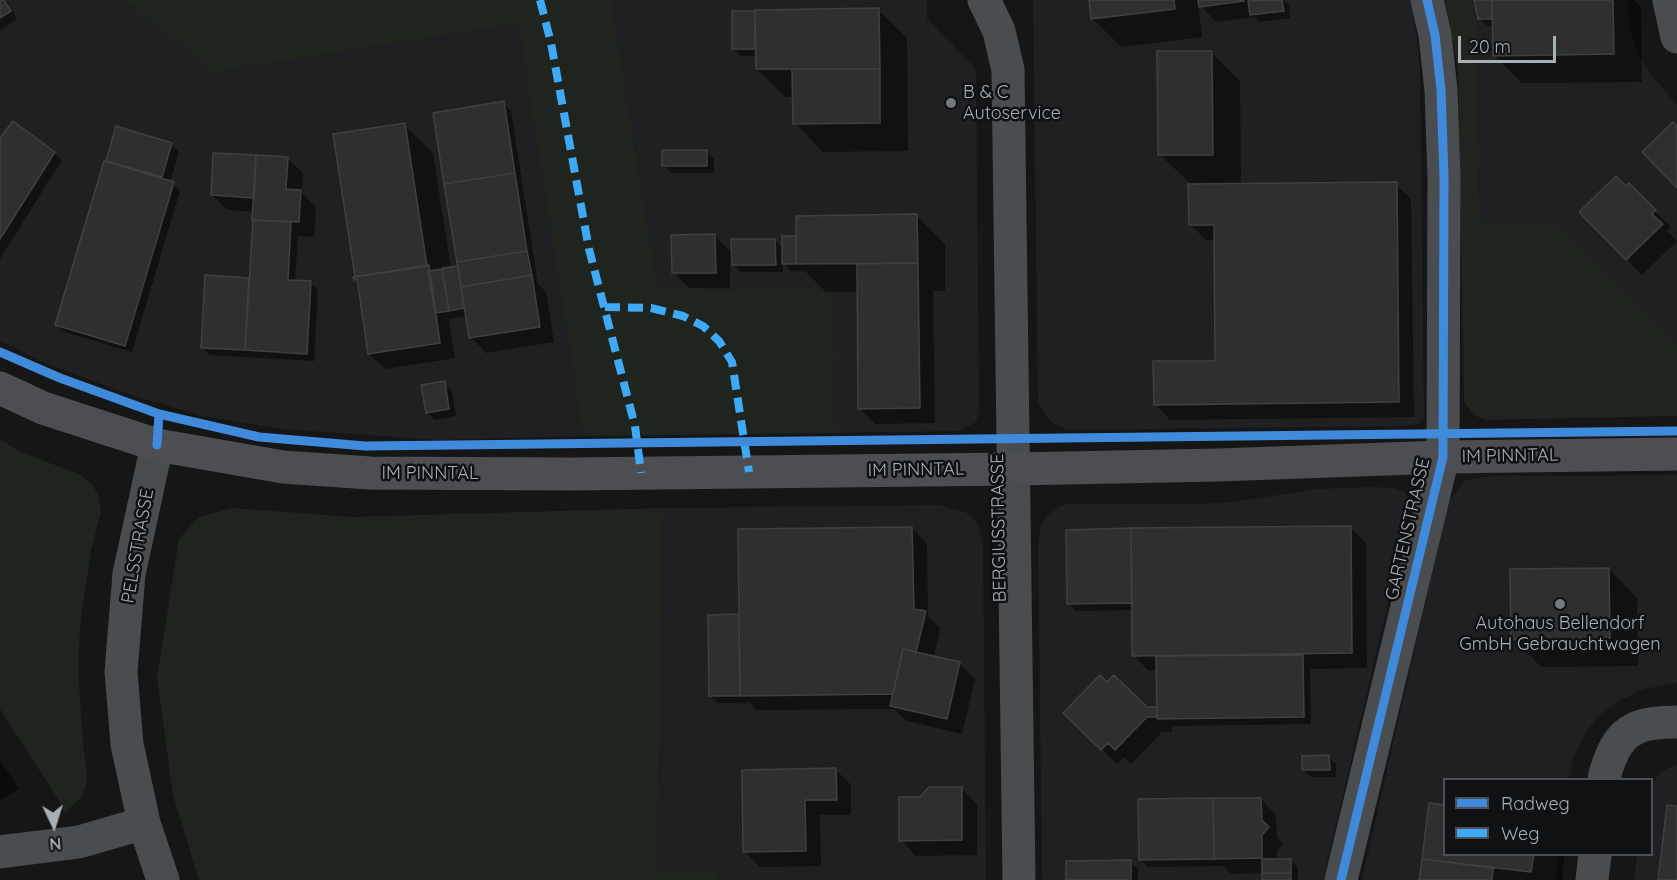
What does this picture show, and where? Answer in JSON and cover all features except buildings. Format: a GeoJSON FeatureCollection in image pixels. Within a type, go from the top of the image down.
{"type":"FeatureCollection","features":[{"type":"Feature","properties":{"kind":"main road"},"geometry":{"type":"LineString","coordinates":[[0,388],[43,408],[157,445]]}},
{"type":"Feature","properties":{"kind":"main road","name":"IM PINNTAL"},"geometry":{"type":"LineString","coordinates":[[157,445],[283,467],[370,473],[571,474],[1014,469],[1443,457],[1677,454]]}},
{"type":"Feature","properties":{"kind":"street","name":"BERGIUSSTRASSE"},"geometry":{"type":"LineString","coordinates":[[984,0],[999,31],[1008,70],[1019,880]]}},
{"type":"Feature","properties":{"kind":"street","name":"GARTENSTRASSE"},"geometry":{"type":"LineString","coordinates":[[1341,880],[1443,457],[1442,101],[1435,35],[1427,0]]}},
{"type":"Feature","properties":{"kind":"street"},"geometry":{"type":"LineString","coordinates":[[1668,0],[1677,38]]}},
{"type":"Feature","properties":{"kind":"street","name":"PELSSTRASSE"},"geometry":{"type":"LineString","coordinates":[[157,445],[129,574],[122,672],[127,744],[144,823],[163,880]]}},
{"type":"Feature","properties":{"kind":"street"},"geometry":{"type":"LineString","coordinates":[[1605,778],[1613,752],[1622,736],[1637,726],[1677,723]]}},
{"type":"Feature","properties":{"kind":"street"},"geometry":{"type":"LineString","coordinates":[[0,852],[80,842],[144,823]]}},
{"type":"Feature","properties":{"kind":"street"},"geometry":{"type":"LineString","coordinates":[[1592,880],[1595,856]]}},
{"type":"Feature","properties":{"kind":"shaded area"},"geometry":{"type":"Polygon","coordinates":[[[0,0],[125,0],[216,72],[518,24],[583,436],[437,440],[282,429],[202,416],[128,394],[45,363],[0,341],[0,0]]]}},
{"type":"Feature","properties":{"kind":"shaded area"},"geometry":{"type":"Polygon","coordinates":[[[125,0],[611,0],[658,289],[834,288],[835,433],[583,436],[518,24],[216,72],[125,0]]]}},
{"type":"Feature","properties":{"kind":"shaded area"},"geometry":{"type":"Polygon","coordinates":[[[611,0],[927,0],[927,19],[972,65],[976,72],[979,411],[976,422],[960,431],[835,433],[833,288],[658,289],[611,0]]]}},
{"type":"Feature","properties":{"kind":"shaded area"},"geometry":{"type":"Polygon","coordinates":[[[1033,0],[1410,0],[1420,68],[1424,417],[1418,424],[1068,430],[1054,424],[1045,415],[1038,402],[1033,0]]]}},
{"type":"Feature","properties":{"kind":"shaded area"},"geometry":{"type":"Polygon","coordinates":[[[1445,0],[1472,0],[1477,23],[1480,222],[1554,222],[1677,347],[1677,416],[1485,420],[1474,415],[1464,401],[1458,69],[1445,0]]]}},
{"type":"Feature","properties":{"kind":"shaded area"},"geometry":{"type":"Polygon","coordinates":[[[1472,0],[1627,0],[1631,31],[1639,56],[1653,77],[1677,105],[1677,347],[1554,222],[1480,223],[1477,23],[1472,0]]]}},
{"type":"Feature","properties":{"kind":"shaded area"},"geometry":{"type":"Polygon","coordinates":[[[0,440],[21,452],[81,475],[92,484],[99,497],[101,512],[91,550],[80,626],[78,668],[87,773],[86,785],[80,799],[64,813],[58,799],[0,709],[0,440]]]}},
{"type":"Feature","properties":{"kind":"shaded area"},"geometry":{"type":"Polygon","coordinates":[[[1677,475],[1677,683],[1644,689],[1617,702],[1595,720],[1574,756],[1568,778],[1443,778],[1443,856],[1559,856],[1556,880],[1362,880],[1448,502],[1466,480],[1489,476],[1677,475]]]}},
{"type":"Feature","properties":{"kind":"shaded area"},"geometry":{"type":"Polygon","coordinates":[[[1394,488],[1404,491],[1411,504],[1323,880],[1042,880],[1038,544],[1041,526],[1047,516],[1066,504],[1234,502],[1317,489],[1394,488]]]}},
{"type":"Feature","properties":{"kind":"shaded area"},"geometry":{"type":"Polygon","coordinates":[[[940,505],[967,513],[975,520],[983,547],[986,880],[719,880],[718,870],[658,871],[663,508],[940,505]]]}},
{"type":"Feature","properties":{"kind":"shaded area"},"geometry":{"type":"Polygon","coordinates":[[[232,508],[352,517],[663,508],[658,871],[718,870],[719,880],[199,880],[173,795],[157,677],[179,539],[199,517],[232,508]]]}},
{"type":"Feature","properties":{"kind":"shaded area"},"geometry":{"type":"Polygon","coordinates":[[[1677,764],[1677,880],[1634,880],[1637,856],[1653,856],[1653,781],[1661,772],[1677,764]]]}},
{"type":"Feature","properties":{"kind":"marked path"},"geometry":{"type":"LineString","coordinates":[[540,0],[551,43],[589,249],[635,426],[641,473]]}},
{"type":"Feature","properties":{"kind":"marked path"},"geometry":{"type":"LineString","coordinates":[[605,307],[651,308],[683,316],[703,326],[719,341],[732,362],[749,472]]}},
{"type":"Feature","properties":{"kind":"cycle path"},"geometry":{"type":"LineString","coordinates":[[1341,880],[1443,457],[1444,177],[1441,90],[1435,35],[1427,0]]}},
{"type":"Feature","properties":{"kind":"cycle path"},"geometry":{"type":"LineString","coordinates":[[0,352],[60,378],[159,414],[157,445]]}},
{"type":"Feature","properties":{"kind":"cycle path"},"geometry":{"type":"LineString","coordinates":[[159,414],[259,437],[365,446],[1677,431]]}},
{"type":"Feature","properties":{"kind":"place","name":"B & C Autoservice"},"geometry":{"type":"Point","coordinates":[951,103]}},
{"type":"Feature","properties":{"kind":"place","name":"Autohaus Bellendorf GmbH Gebrauchtwagen"},"geometry":{"type":"Point","coordinates":[1560,604]}}]}
